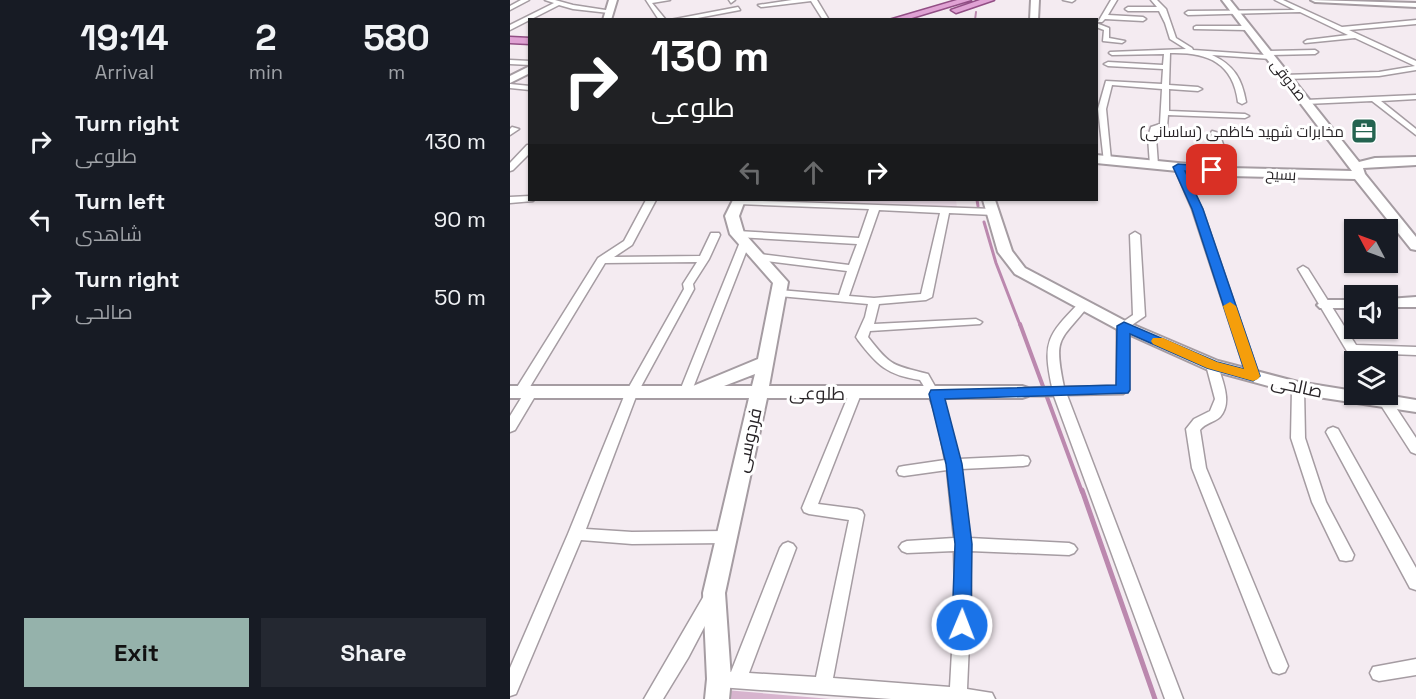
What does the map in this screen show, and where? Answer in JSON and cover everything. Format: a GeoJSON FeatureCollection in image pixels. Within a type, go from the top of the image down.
{"type":"FeatureCollection","features":[{"type":"Feature","properties":{"kind":"main road"},"geometry":{"type":"LineString","coordinates":[[900,18],[967,0]]}},
{"type":"Feature","properties":{"kind":"main road"},"geometry":{"type":"LineString","coordinates":[[930,18],[990,0]]}},
{"type":"Feature","properties":{"kind":"main road"},"geometry":{"type":"LineString","coordinates":[[510,37],[528,39]]}},
{"type":"Feature","properties":{"kind":"street"},"geometry":{"type":"LineString","coordinates":[[510,8],[526,0]]}},
{"type":"Feature","properties":{"kind":"street"},"geometry":{"type":"LineString","coordinates":[[548,0],[608,15],[613,0]]}},
{"type":"Feature","properties":{"kind":"street"},"geometry":{"type":"LineString","coordinates":[[649,1],[667,0]]}},
{"type":"Feature","properties":{"kind":"street"},"geometry":{"type":"LineString","coordinates":[[760,5],[812,0],[824,18]]}},
{"type":"Feature","properties":{"kind":"street"},"geometry":{"type":"LineString","coordinates":[[1034,18],[1035,0]]}},
{"type":"Feature","properties":{"kind":"street"},"geometry":{"type":"LineString","coordinates":[[1066,0],[1071,0]]}},
{"type":"Feature","properties":{"kind":"street"},"geometry":{"type":"LineString","coordinates":[[1098,22],[1111,8],[1114,0]]}},
{"type":"Feature","properties":{"kind":"street"},"geometry":{"type":"LineString","coordinates":[[1154,0],[1163,9],[1173,39],[1219,60],[1230,69],[1240,84],[1242,102]]}},
{"type":"Feature","properties":{"kind":"street","name":"صدوقی"},"geometry":{"type":"LineString","coordinates":[[1226,0],[1416,246]]}},
{"type":"Feature","properties":{"kind":"street"},"geometry":{"type":"LineString","coordinates":[[1278,0],[1416,66]]}},
{"type":"Feature","properties":{"kind":"street"},"geometry":{"type":"LineString","coordinates":[[1315,0],[1416,5]]}},
{"type":"Feature","properties":{"kind":"street"},"geometry":{"type":"LineString","coordinates":[[649,1],[662,18]]}},
{"type":"Feature","properties":{"kind":"street"},"geometry":{"type":"LineString","coordinates":[[531,18],[557,4]]}},
{"type":"Feature","properties":{"kind":"street"},"geometry":{"type":"LineString","coordinates":[[1111,8],[1163,9]]}},
{"type":"Feature","properties":{"kind":"street"},"geometry":{"type":"LineString","coordinates":[[685,18],[738,9]]}},
{"type":"Feature","properties":{"kind":"street"},"geometry":{"type":"LineString","coordinates":[[1188,13],[1302,12]]}},
{"type":"Feature","properties":{"kind":"street"},"geometry":{"type":"LineString","coordinates":[[1103,17],[1143,19]]}},
{"type":"Feature","properties":{"kind":"street"},"geometry":{"type":"LineString","coordinates":[[510,28],[527,20]]}},
{"type":"Feature","properties":{"kind":"street"},"geometry":{"type":"LineString","coordinates":[[1342,29],[1416,22]]}},
{"type":"Feature","properties":{"kind":"street"},"geometry":{"type":"LineString","coordinates":[[1098,25],[1107,29],[1105,40],[1122,41]]}},
{"type":"Feature","properties":{"kind":"street"},"geometry":{"type":"LineString","coordinates":[[1196,28],[1247,28]]}},
{"type":"Feature","properties":{"kind":"street"},"geometry":{"type":"LineString","coordinates":[[1307,42],[1356,36]]}},
{"type":"Feature","properties":{"kind":"street"},"geometry":{"type":"LineString","coordinates":[[1112,52],[1196,51],[1269,55],[1315,52]]}},
{"type":"Feature","properties":{"kind":"street"},"geometry":{"type":"LineString","coordinates":[[1154,165],[1152,137],[1154,129],[1164,125],[1167,52]]}},
{"type":"Feature","properties":{"kind":"street"},"geometry":{"type":"LineString","coordinates":[[1405,60],[1416,58]]}},
{"type":"Feature","properties":{"kind":"street"},"geometry":{"type":"LineString","coordinates":[[510,62],[528,63]]}},
{"type":"Feature","properties":{"kind":"street"},"geometry":{"type":"LineString","coordinates":[[1108,64],[1167,67]]}},
{"type":"Feature","properties":{"kind":"street"},"geometry":{"type":"LineString","coordinates":[[1287,77],[1380,74],[1416,66]]}},
{"type":"Feature","properties":{"kind":"street"},"geometry":{"type":"LineString","coordinates":[[510,80],[527,72]]}},
{"type":"Feature","properties":{"kind":"street"},"geometry":{"type":"LineString","coordinates":[[1102,160],[1102,109],[1108,84],[1198,89]]}},
{"type":"Feature","properties":{"kind":"street"},"geometry":{"type":"LineString","coordinates":[[510,86],[528,87]]}},
{"type":"Feature","properties":{"kind":"street"},"geometry":{"type":"LineString","coordinates":[[1306,102],[1412,98],[1416,103]]}},
{"type":"Feature","properties":{"kind":"street"},"geometry":{"type":"LineString","coordinates":[[1375,100],[1416,133]]}},
{"type":"Feature","properties":{"kind":"street"},"geometry":{"type":"LineString","coordinates":[[1165,113],[1245,116]]}},
{"type":"Feature","properties":{"kind":"street"},"geometry":{"type":"LineString","coordinates":[[1215,133],[1229,172]]}},
{"type":"Feature","properties":{"kind":"street"},"geometry":{"type":"LineString","coordinates":[[1340,146],[1375,162]]}},
{"type":"Feature","properties":{"kind":"street"},"geometry":{"type":"LineString","coordinates":[[510,168],[528,149]]}},
{"type":"Feature","properties":{"kind":"street","name":"بسیح"},"geometry":{"type":"LineString","coordinates":[[1102,160],[1229,172],[1358,171],[1375,162],[1416,161]]}},
{"type":"Feature","properties":{"kind":"street"},"geometry":{"type":"LineString","coordinates":[[1178,167],[1197,209],[1253,376]]}},
{"type":"Feature","properties":{"kind":"street"},"geometry":{"type":"LineString","coordinates":[[510,200],[528,199]]}},
{"type":"Feature","properties":{"kind":"street"},"geometry":{"type":"LineString","coordinates":[[510,428],[520,392],[602,260],[627,243],[650,201]]}},
{"type":"Feature","properties":{"kind":"street"},"geometry":{"type":"LineString","coordinates":[[739,201],[732,216],[741,238],[781,282],[779,293],[874,301],[926,297],[945,211]]}},
{"type":"Feature","properties":{"kind":"street"},"geometry":{"type":"LineString","coordinates":[[758,201],[945,211],[991,206]]}},
{"type":"Feature","properties":{"kind":"street","name":"صالحی"},"geometry":{"type":"LineString","coordinates":[[991,206],[1005,252],[1020,271],[1124,326],[1212,365],[1298,388],[1344,394]]}},
{"type":"Feature","properties":{"kind":"street"},"geometry":{"type":"LineString","coordinates":[[843,298],[874,207]]}},
{"type":"Feature","properties":{"kind":"street"},"geometry":{"type":"LineString","coordinates":[[510,688],[576,534],[631,394],[689,289],[688,284],[704,259],[715,235]]}},
{"type":"Feature","properties":{"kind":"street"},"geometry":{"type":"LineString","coordinates":[[1124,326],[1139,316],[1134,235]]}},
{"type":"Feature","properties":{"kind":"street"},"geometry":{"type":"LineString","coordinates":[[741,238],[863,241]]}},
{"type":"Feature","properties":{"kind":"street"},"geometry":{"type":"LineString","coordinates":[[686,393],[741,238]]}},
{"type":"Feature","properties":{"kind":"street"},"geometry":{"type":"LineString","coordinates":[[759,258],[853,269]]}},
{"type":"Feature","properties":{"kind":"street"},"geometry":{"type":"LineString","coordinates":[[602,260],[704,259]]}},
{"type":"Feature","properties":{"kind":"street"},"geometry":{"type":"LineString","coordinates":[[1303,269],[1352,349],[1416,351]]}},
{"type":"Feature","properties":{"kind":"street","name":"فردوسی"},"geometry":{"type":"LineString","coordinates":[[717,699],[728,680],[714,593],[766,362],[779,293]]}},
{"type":"Feature","properties":{"kind":"street"},"geometry":{"type":"LineString","coordinates":[[874,301],[872,317],[862,338],[883,364],[899,374],[924,377],[936,394],[954,464],[963,544],[962,645],[958,696]]}},
{"type":"Feature","properties":{"kind":"street"},"geometry":{"type":"LineString","coordinates":[[1398,303],[1416,302]]}},
{"type":"Feature","properties":{"kind":"street"},"geometry":{"type":"LineString","coordinates":[[1084,304],[1056,332],[1051,355],[1059,391],[1174,699]]}},
{"type":"Feature","properties":{"kind":"street"},"geometry":{"type":"LineString","coordinates":[[1325,305],[1344,304]]}},
{"type":"Feature","properties":{"kind":"street"},"geometry":{"type":"LineString","coordinates":[[867,328],[976,322]]}},
{"type":"Feature","properties":{"kind":"street","name":"طلوعی"},"geometry":{"type":"LineString","coordinates":[[520,392],[936,394],[1123,390],[1124,326]]}},
{"type":"Feature","properties":{"kind":"street"},"geometry":{"type":"LineString","coordinates":[[686,393],[739,375],[766,362]]}},
{"type":"Feature","properties":{"kind":"street"},"geometry":{"type":"LineString","coordinates":[[1212,365],[1221,399],[1215,414],[1199,422],[1193,429],[1199,468],[1279,666]]}},
{"type":"Feature","properties":{"kind":"street"},"geometry":{"type":"LineString","coordinates":[[1298,388],[1299,438],[1319,502],[1346,555]]}},
{"type":"Feature","properties":{"kind":"street"},"geometry":{"type":"LineString","coordinates":[[823,686],[857,515],[808,508],[855,394]]}},
{"type":"Feature","properties":{"kind":"street","name":"صالحی"},"geometry":{"type":"LineString","coordinates":[[1398,402],[1416,406]]}},
{"type":"Feature","properties":{"kind":"street"},"geometry":{"type":"LineString","coordinates":[[1387,405],[1416,449]]}},
{"type":"Feature","properties":{"kind":"street"},"geometry":{"type":"LineString","coordinates":[[1333,432],[1416,583]]}},
{"type":"Feature","properties":{"kind":"street"},"geometry":{"type":"LineString","coordinates":[[904,471],[954,464],[1023,461]]}},
{"type":"Feature","properties":{"kind":"street"},"geometry":{"type":"LineString","coordinates":[[576,534],[633,537],[726,537]]}},
{"type":"Feature","properties":{"kind":"street"},"geometry":{"type":"LineString","coordinates":[[908,547],[963,544],[1069,549]]}},
{"type":"Feature","properties":{"kind":"street"},"geometry":{"type":"LineString","coordinates":[[788,548],[728,680],[986,699]]}},
{"type":"Feature","properties":{"kind":"street"},"geometry":{"type":"LineString","coordinates":[[653,699],[714,593]]}},
{"type":"Feature","properties":{"kind":"street"},"geometry":{"type":"LineString","coordinates":[[1379,673],[1416,668]]}},
{"type":"Feature","properties":{"kind":"shaded area"},"geometry":{"type":"Polygon","coordinates":[[[754,201],[956,201],[957,208],[754,201]]]}},
{"type":"Feature","properties":{"kind":"shaded area"},"geometry":{"type":"Polygon","coordinates":[[[725,690],[831,699],[724,699],[725,690]]]}},
{"type":"Feature","properties":{"kind":"waterway"},"geometry":{"type":"LineString","coordinates":[[975,18],[976,12]]}},
{"type":"Feature","properties":{"kind":"waterway"},"geometry":{"type":"LineString","coordinates":[[977,201],[978,206]]}},
{"type":"Feature","properties":{"kind":"waterway"},"geometry":{"type":"LineString","coordinates":[[984,222],[996,263],[1020,325]]}},
{"type":"Feature","properties":{"kind":"waterway"},"geometry":{"type":"LineString","coordinates":[[1020,324],[1082,492]]}},
{"type":"Feature","properties":{"kind":"waterway"},"geometry":{"type":"LineString","coordinates":[[1082,490],[1155,699]]}},
{"type":"Feature","properties":{"kind":"slow traffic"},"geometry":{"type":"LineString","coordinates":[[1158,341],[1212,365],[1253,376],[1230,306]]}},
{"type":"Feature","properties":{"kind":"place","name":"مخابرات شهید کاظمی (ساسانی)"},"geometry":{"type":"Point","coordinates":[1364,131]}},
{"type":"Feature","properties":{"kind":"route"},"geometry":{"type":"LineString","coordinates":[[962,625],[963,544],[954,464],[936,394],[1123,390],[1124,326],[1212,365],[1253,376],[1197,209],[1178,167],[1212,170]]}}]}
